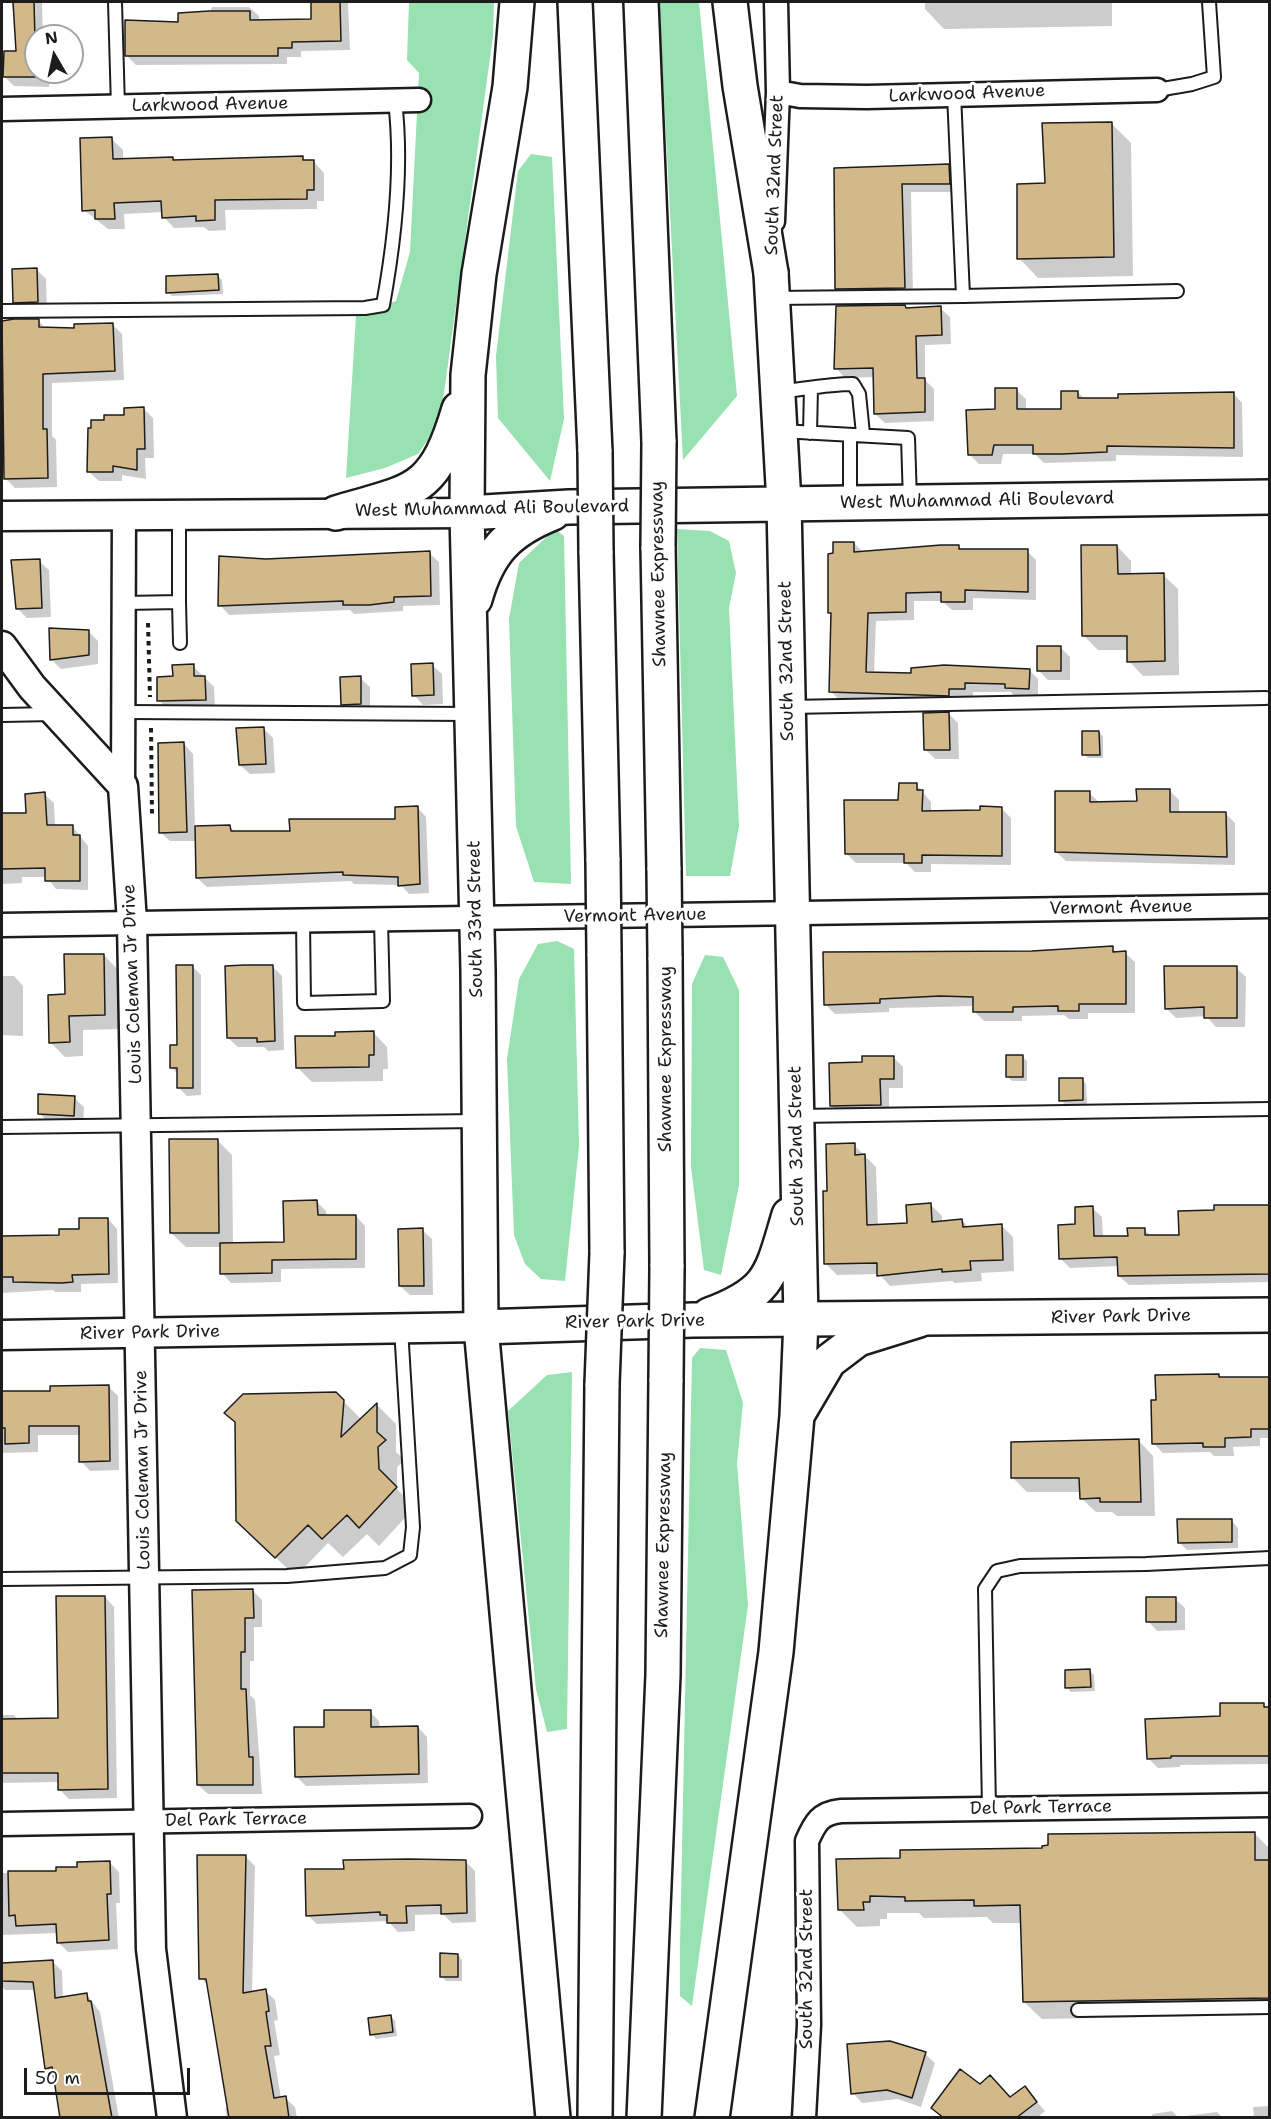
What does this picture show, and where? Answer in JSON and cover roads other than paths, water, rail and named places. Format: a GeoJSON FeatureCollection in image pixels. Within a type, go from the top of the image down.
{"type":"FeatureCollection","features":[{"type":"Feature","properties":{"kind":"main road"},"geometry":{"type":"LineString","coordinates":[[336,513],[408,492],[429,477],[448,445],[468,375],[479,274],[510,87],[517,2]]}},
{"type":"Feature","properties":{"kind":"main road"},"geometry":{"type":"LineString","coordinates":[[575,2],[595,452],[603,861],[607,1252],[602,1384],[595,2118]]}},
{"type":"Feature","properties":{"kind":"main road","name":"Shawnee Expressway"},"geometry":{"type":"LineString","coordinates":[[641,2],[658,442],[667,1267],[663,1675],[644,2118]]}},
{"type":"Feature","properties":{"kind":"main road"},"geometry":{"type":"LineString","coordinates":[[730,2],[740,86],[772,286]]}},
{"type":"Feature","properties":{"kind":"main road","name":"South 32nd Street"},"geometry":{"type":"LineString","coordinates":[[712,2118],[776,1652],[796,1416],[801,1320],[784,503],[795,432],[778,392],[772,286]]}},
{"type":"Feature","properties":{"kind":"main road","name":"South 33rd Street"},"geometry":{"type":"LineString","coordinates":[[468,375],[467,513],[471,614],[481,1327],[553,2118]]}},
{"type":"Feature","properties":{"kind":"main road","name":"West Muhammad Ali Boulevard"},"geometry":{"type":"LineString","coordinates":[[467,513],[569,507],[1269,497]]}},
{"type":"Feature","properties":{"kind":"main road"},"geometry":{"type":"LineString","coordinates":[[471,614],[481,577],[495,551],[534,521],[569,507]]}},
{"type":"Feature","properties":{"kind":"main road"},"geometry":{"type":"LineString","coordinates":[[693,1320],[747,1298],[768,1278],[798,1187]]}},
{"type":"Feature","properties":{"kind":"main road","name":"River Park Drive"},"geometry":{"type":"LineString","coordinates":[[481,1327],[693,1320],[919,1320],[1269,1315]]}},
{"type":"Feature","properties":{"kind":"main road"},"geometry":{"type":"LineString","coordinates":[[796,1416],[829,1361],[858,1339],[919,1320]]}},
{"type":"Feature","properties":{"kind":"street","name":"South 32nd Street"},"geometry":{"type":"LineString","coordinates":[[772,286],[778,92],[776,4]]}},
{"type":"Feature","properties":{"kind":"street","name":"Larkwood Avenue"},"geometry":{"type":"LineString","coordinates":[[778,92],[800,96],[855,96],[1157,90]]}},
{"type":"Feature","properties":{"kind":"street","name":"Larkwood Avenue"},"geometry":{"type":"LineString","coordinates":[[2,109],[419,100]]}},
{"type":"Feature","properties":{"kind":"street","name":"West Muhammad Ali Boulevard"},"geometry":{"type":"LineString","coordinates":[[2,516],[467,513]]}},
{"type":"Feature","properties":{"kind":"street","name":"Louis Coleman Jr Drive"},"geometry":{"type":"LineString","coordinates":[[124,514],[123,786],[132,922],[137,1126],[151,1949],[172,2118]]}},
{"type":"Feature","properties":{"kind":"street"},"geometry":{"type":"LineString","coordinates":[[2,646],[32,687],[123,786]]}},
{"type":"Feature","properties":{"kind":"street","name":"Vermont Avenue"},"geometry":{"type":"LineString","coordinates":[[2,925],[1269,906]]}},
{"type":"Feature","properties":{"kind":"street","name":"River Park Drive"},"geometry":{"type":"LineString","coordinates":[[2,1335],[481,1327]]}},
{"type":"Feature","properties":{"kind":"street","name":"Del Park Terrace"},"geometry":{"type":"LineString","coordinates":[[815,1821],[829,1812],[841,1810],[1269,1805]]}},
{"type":"Feature","properties":{"kind":"street","name":"Del Park Terrace"},"geometry":{"type":"LineString","coordinates":[[2,1824],[470,1816]]}},
{"type":"Feature","properties":{"kind":"street","name":"South 32nd Street"},"geometry":{"type":"LineString","coordinates":[[804,2118],[809,2025],[807,1841],[815,1821]]}},
{"type":"Feature","properties":{"kind":"lane"},"geometry":{"type":"LineString","coordinates":[[115,2],[118,106]]}},
{"type":"Feature","properties":{"kind":"lane"},"geometry":{"type":"LineString","coordinates":[[1157,90],[1192,84],[1214,77],[1209,2]]}},
{"type":"Feature","properties":{"kind":"lane"},"geometry":{"type":"LineString","coordinates":[[954,94],[963,296]]}},
{"type":"Feature","properties":{"kind":"lane"},"geometry":{"type":"LineString","coordinates":[[2,311],[249,310],[364,308],[383,305],[390,267],[399,136],[395,100]]}},
{"type":"Feature","properties":{"kind":"lane"},"geometry":{"type":"LineString","coordinates":[[772,286],[963,296],[1177,291]]}},
{"type":"Feature","properties":{"kind":"lane"},"geometry":{"type":"LineString","coordinates":[[778,392],[810,388],[821,384],[853,384],[859,394],[850,503]]}},
{"type":"Feature","properties":{"kind":"lane"},"geometry":{"type":"LineString","coordinates":[[810,388],[795,432],[908,438],[910,502]]}},
{"type":"Feature","properties":{"kind":"lane"},"geometry":{"type":"LineString","coordinates":[[179,514],[180,643]]}},
{"type":"Feature","properties":{"kind":"lane"},"geometry":{"type":"LineString","coordinates":[[125,603],[179,602]]}},
{"type":"Feature","properties":{"kind":"lane"},"geometry":{"type":"LineString","coordinates":[[788,707],[1266,698]]}},
{"type":"Feature","properties":{"kind":"lane"},"geometry":{"type":"LineString","coordinates":[[125,712],[471,714]]}},
{"type":"Feature","properties":{"kind":"lane"},"geometry":{"type":"LineString","coordinates":[[2,715],[59,714]]}},
{"type":"Feature","properties":{"kind":"lane"},"geometry":{"type":"LineString","coordinates":[[303,921],[304,1004],[383,1001],[381,921]]}},
{"type":"Feature","properties":{"kind":"lane"},"geometry":{"type":"LineString","coordinates":[[796,1116],[1269,1109]]}},
{"type":"Feature","properties":{"kind":"lane"},"geometry":{"type":"LineString","coordinates":[[2,1127],[479,1121]]}},
{"type":"Feature","properties":{"kind":"lane"},"geometry":{"type":"LineString","coordinates":[[2,1579],[309,1574],[385,1568],[410,1556],[413,1527],[401,1328]]}},
{"type":"Feature","properties":{"kind":"lane"},"geometry":{"type":"LineString","coordinates":[[989,1809],[985,1589],[997,1571],[1020,1566],[1146,1564],[1269,1558]]}},
{"type":"Feature","properties":{"kind":"lane"},"geometry":{"type":"LineString","coordinates":[[1078,2010],[1269,2007]]}}]}
